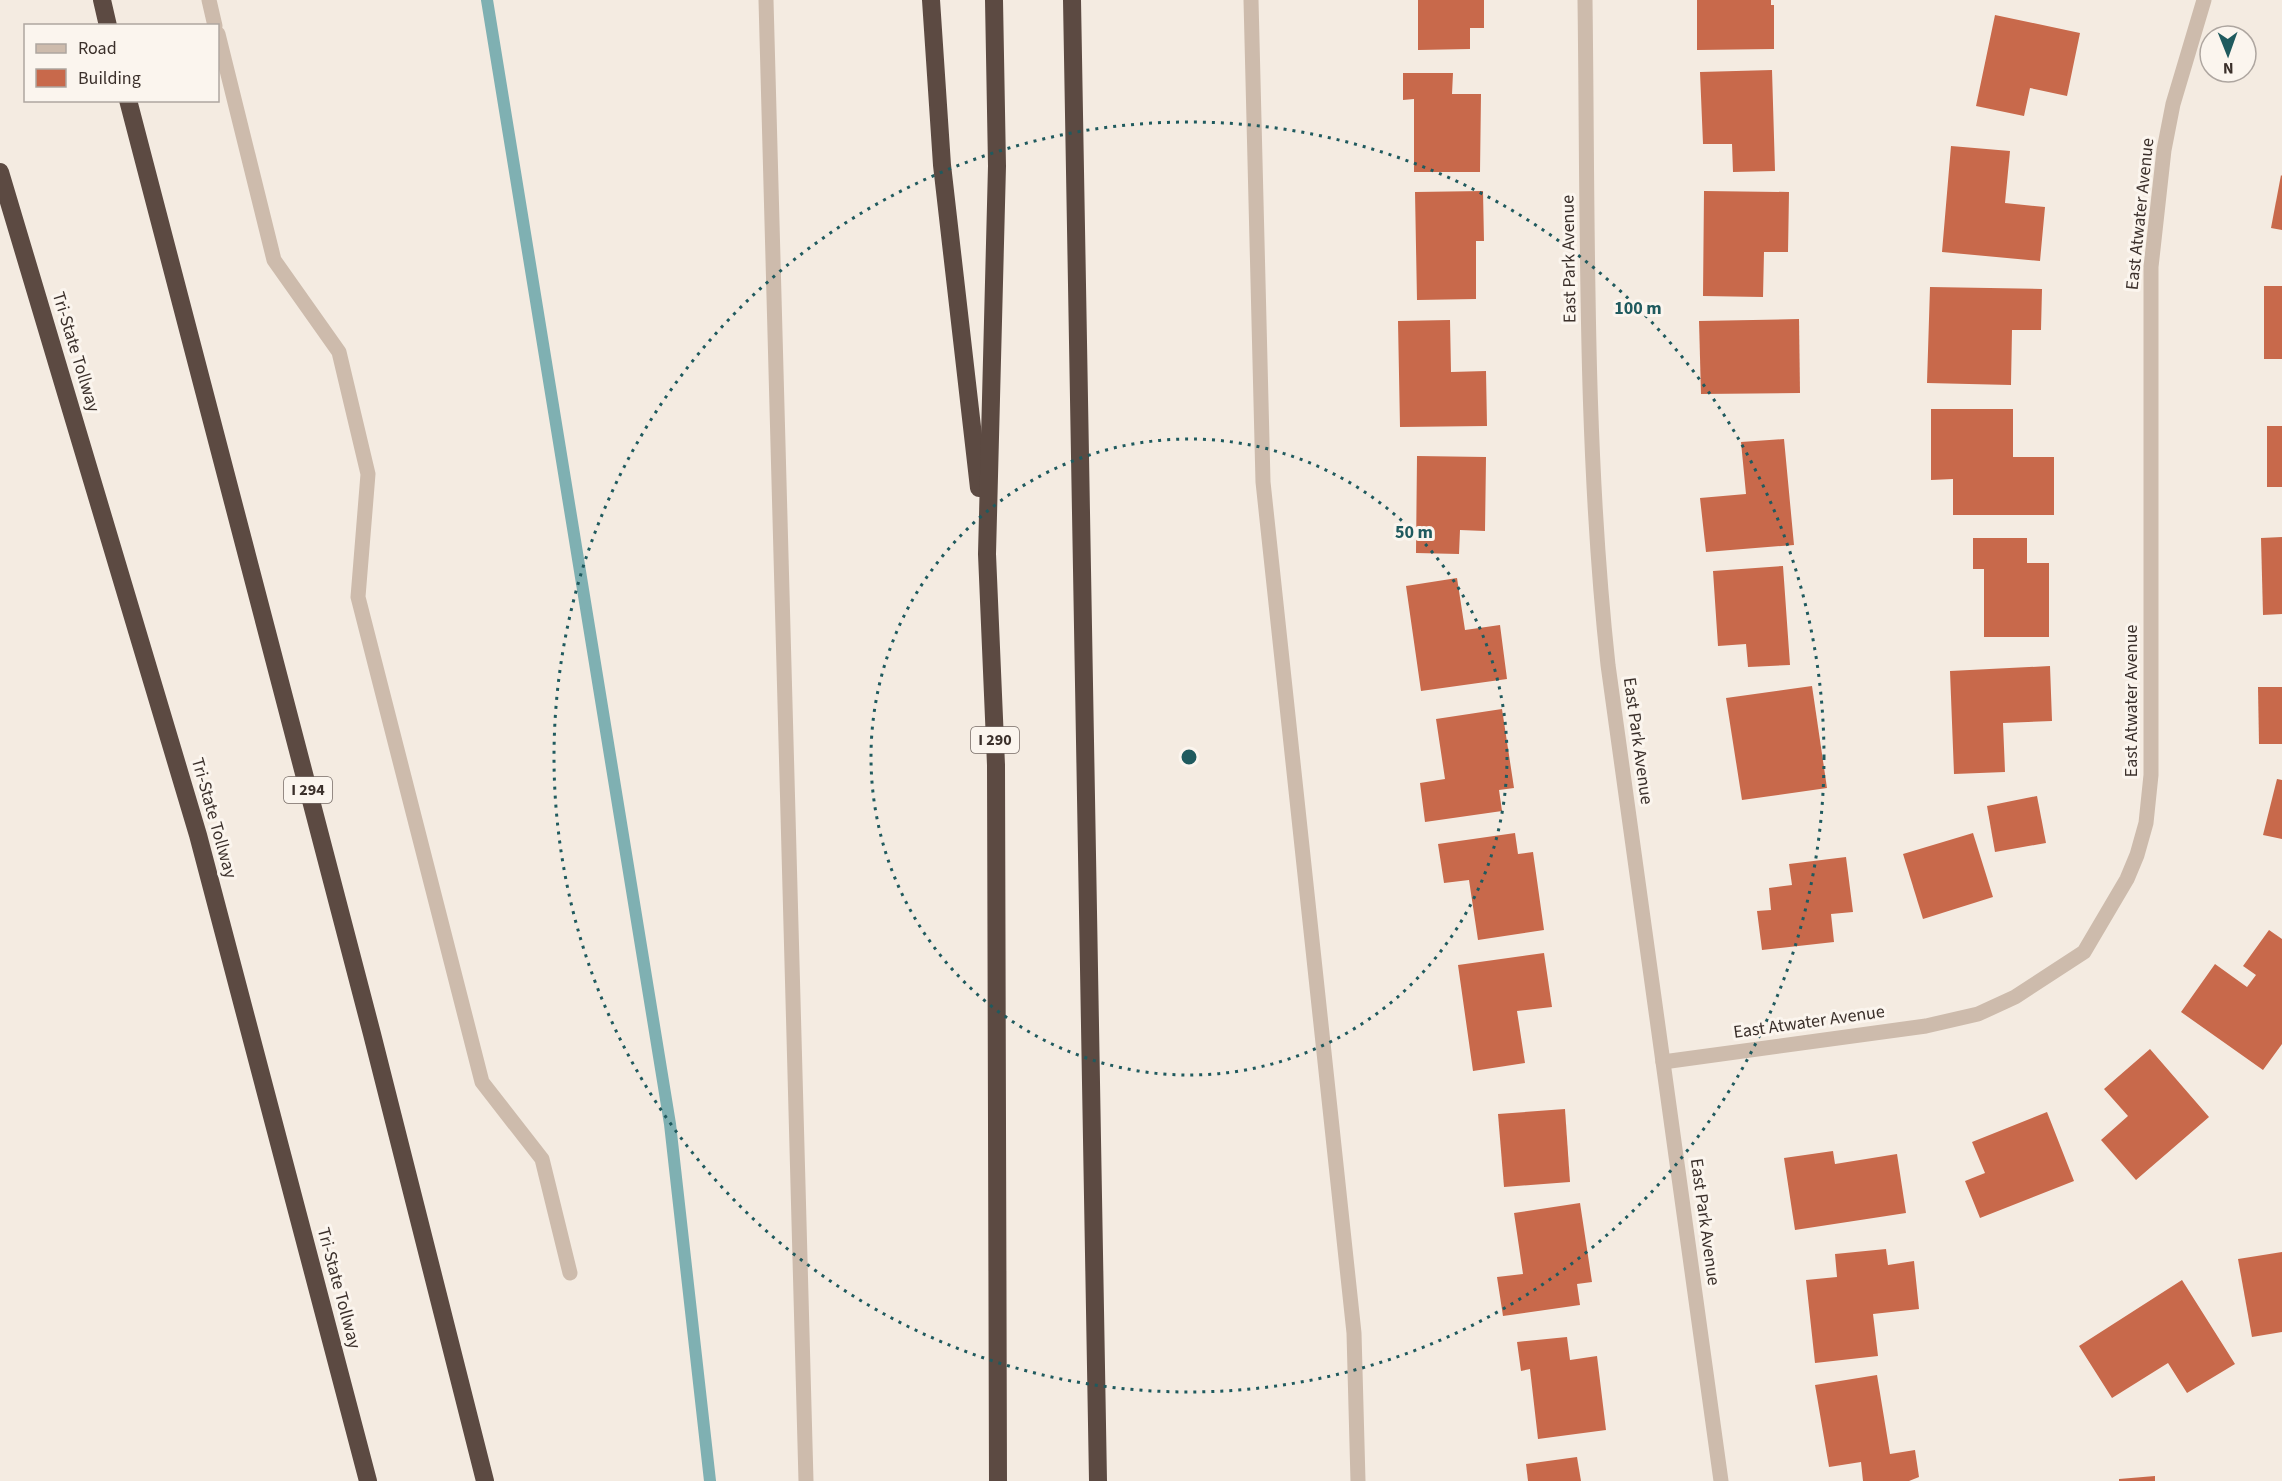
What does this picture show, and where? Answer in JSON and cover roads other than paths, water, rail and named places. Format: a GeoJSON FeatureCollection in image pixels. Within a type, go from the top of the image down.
{"type":"FeatureCollection","features":[{"type":"Feature","properties":{"kind":"highway"},"geometry":{"type":"LineString","coordinates":[[102,0],[108,24]]}},
{"type":"Feature","properties":{"kind":"highway"},"geometry":{"type":"LineString","coordinates":[[931,0],[942,165],[987,554]]}},
{"type":"Feature","properties":{"kind":"highway","name":"I 290"},"geometry":{"type":"LineString","coordinates":[[994,0],[997,166],[987,554],[996,765],[998,1481]]}},
{"type":"Feature","properties":{"kind":"highway"},"geometry":{"type":"LineString","coordinates":[[1072,0],[1098,1481]]}},
{"type":"Feature","properties":{"kind":"highway","name":"I 294"},"geometry":{"type":"LineString","coordinates":[[129,102],[375,1046],[485,1481]]}},
{"type":"Feature","properties":{"kind":"highway","name":"Tri-State Tollway"},"geometry":{"type":"LineString","coordinates":[[0,172],[198,836],[368,1481]]}},
{"type":"Feature","properties":{"kind":"street"},"geometry":{"type":"LineString","coordinates":[[209,0],[215,24]]}},
{"type":"Feature","properties":{"kind":"street"},"geometry":{"type":"LineString","coordinates":[[766,0],[807,1481]]}},
{"type":"Feature","properties":{"kind":"street"},"geometry":{"type":"LineString","coordinates":[[1251,0],[1263,482],[1354,1333],[1358,1481]]}},
{"type":"Feature","properties":{"kind":"street","name":"East Park Avenue"},"geometry":{"type":"LineString","coordinates":[[1584,0],[1590,419],[1597,558],[1608,665],[1721,1481]]}},
{"type":"Feature","properties":{"kind":"street","name":"East Atwater Avenue"},"geometry":{"type":"LineString","coordinates":[[1663,1062],[1926,1026],[1978,1014],[2016,997],[2084,952],[2127,879],[2146,823],[2151,775],[2151,267],[2164,150],[2179,81],[2204,0]]}},
{"type":"Feature","properties":{"kind":"street"},"geometry":{"type":"LineString","coordinates":[[219,38],[274,260],[339,352],[368,474],[358,597],[482,1082],[542,1159],[570,1274]]}},
{"type":"Feature","properties":{"kind":"waterway"},"geometry":{"type":"LineString","coordinates":[[487,0],[670,1124],[710,1481]]}}]}
